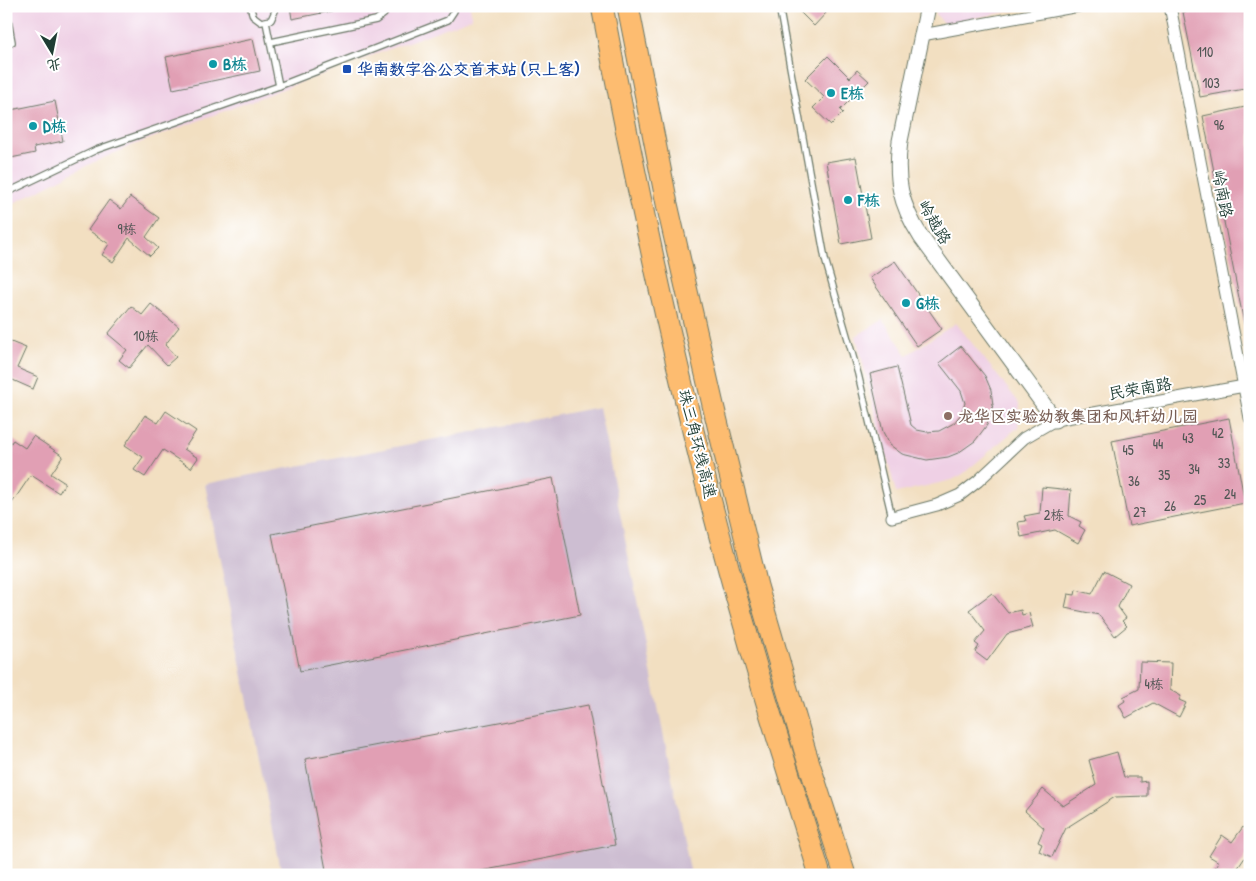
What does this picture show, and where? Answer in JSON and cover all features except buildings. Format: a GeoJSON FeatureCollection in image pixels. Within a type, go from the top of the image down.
{"type":"FeatureCollection","features":[{"type":"Feature","properties":{"kind":"highway","name":"珠三角环线高速"},"geometry":{"type":"LineString","coordinates":[[602,6],[654,264],[697,445],[748,637],[820,875]]}},
{"type":"Feature","properties":{"kind":"highway","name":"珠三角环线高速"},"geometry":{"type":"LineString","coordinates":[[628,6],[667,204],[757,586],[805,751],[845,875]]}},
{"type":"Feature","properties":{"kind":"street","name":"岭越路"},"geometry":{"type":"LineString","coordinates":[[928,6],[900,141],[898,180],[902,201],[910,220],[921,237],[1055,420]]}},
{"type":"Feature","properties":{"kind":"street"},"geometry":{"type":"LineString","coordinates":[[922,35],[1079,6]]}},
{"type":"Feature","properties":{"kind":"street","name":"岭南路"},"geometry":{"type":"LineString","coordinates":[[1170,6],[1247,386],[1250,418]]}},
{"type":"Feature","properties":{"kind":"street","name":"民荣南路"},"geometry":{"type":"LineString","coordinates":[[892,517],[937,505],[960,495],[978,481],[1024,438],[1055,420],[1247,386]]}},
{"type":"Feature","properties":{"kind":"lane"},"geometry":{"type":"LineString","coordinates":[[250,6],[252,16],[261,22],[266,22],[274,16],[275,6]]}},
{"type":"Feature","properties":{"kind":"lane"},"geometry":{"type":"LineString","coordinates":[[271,42],[376,20],[384,14],[386,6]]}},
{"type":"Feature","properties":{"kind":"lane"},"geometry":{"type":"LineString","coordinates":[[6,192],[96,150],[279,86],[448,20],[454,11],[453,6]]}},
{"type":"Feature","properties":{"kind":"lane"},"geometry":{"type":"LineString","coordinates":[[779,6],[824,259],[855,365],[892,517]]}},
{"type":"Feature","properties":{"kind":"lane"},"geometry":{"type":"LineString","coordinates":[[6,9],[12,42]]}},
{"type":"Feature","properties":{"kind":"lane"},"geometry":{"type":"LineString","coordinates":[[266,22],[279,86]]}},
{"type":"Feature","properties":{"kind":"shaded area"},"geometry":{"type":"Polygon","coordinates":[[[6,6],[470,6],[472,18],[131,146],[94,162],[6,207],[6,6]]]}},
{"type":"Feature","properties":{"kind":"shaded area"},"geometry":{"type":"Polygon","coordinates":[[[938,6],[1037,6],[944,24],[936,14],[938,6]]]}},
{"type":"Feature","properties":{"kind":"shaded area","name":"龙华区实验幼教集团和风轩幼儿园"},"geometry":{"type":"Polygon","coordinates":[[[883,320],[907,355],[956,323],[1020,404],[1018,427],[963,474],[952,480],[896,493],[856,336],[883,320]]]}},
{"type":"Feature","properties":{"kind":"shaded area"},"geometry":{"type":"Polygon","coordinates":[[[599,407],[691,875],[282,875],[205,484],[599,407]]]}},
{"type":"Feature","properties":{"kind":"place","name":"B栋"},"geometry":{"type":"Point","coordinates":[213,64]}},
{"type":"Feature","properties":{"kind":"place","name":"华南数字谷公交首末站 (只上客)"},"geometry":{"type":"Point","coordinates":[347,69]}},
{"type":"Feature","properties":{"kind":"place","name":"E栋"},"geometry":{"type":"Point","coordinates":[831,93]}},
{"type":"Feature","properties":{"kind":"place","name":"D栋"},"geometry":{"type":"Point","coordinates":[33,126]}},
{"type":"Feature","properties":{"kind":"place","name":"F栋"},"geometry":{"type":"Point","coordinates":[848,200]}},
{"type":"Feature","properties":{"kind":"place","name":"G栋"},"geometry":{"type":"Point","coordinates":[906,303]}},
{"type":"Feature","properties":{"kind":"place","name":"龙华区实验幼教集团和风轩幼儿园"},"geometry":{"type":"Point","coordinates":[948,416]}}]}
